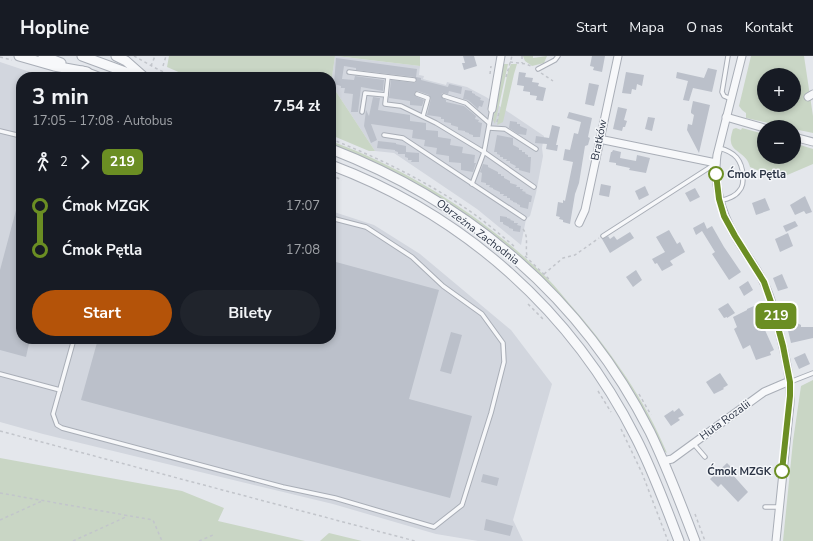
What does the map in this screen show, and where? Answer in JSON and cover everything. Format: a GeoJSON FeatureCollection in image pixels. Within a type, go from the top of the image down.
{"type":"FeatureCollection","features":[{"type":"Feature","properties":{"kind":"street"},"geometry":{"type":"LineString","coordinates":[[19,56],[54,66],[87,72]]}},
{"type":"Feature","properties":{"kind":"street"},"geometry":{"type":"LineString","coordinates":[[44,56],[87,72]]}},
{"type":"Feature","properties":{"kind":"street"},"geometry":{"type":"LineString","coordinates":[[82,56],[125,72]]}},
{"type":"Feature","properties":{"kind":"street"},"geometry":{"type":"LineString","coordinates":[[116,56],[126,61],[138,72]]}},
{"type":"Feature","properties":{"kind":"street"},"geometry":{"type":"LineString","coordinates":[[492,109],[501,56]]}},
{"type":"Feature","properties":{"kind":"street","name":"Bratków"},"geometry":{"type":"LineString","coordinates":[[580,223],[585,210],[618,56]]}},
{"type":"Feature","properties":{"kind":"street"},"geometry":{"type":"LineString","coordinates":[[742,56],[719,148],[716,163],[717,181],[720,201],[728,223],[759,273],[770,298],[777,322],[790,382],[790,404],[776,541]]}},
{"type":"Feature","properties":{"kind":"street"},"geometry":{"type":"LineString","coordinates":[[726,117],[757,126]]}},
{"type":"Feature","properties":{"kind":"street"},"geometry":{"type":"LineString","coordinates":[[599,139],[716,163]]}},
{"type":"Feature","properties":{"kind":"street"},"geometry":{"type":"LineString","coordinates":[[801,139],[813,142]]}},
{"type":"Feature","properties":{"kind":"street","name":"Obrzeżna Zachodnia"},"geometry":{"type":"LineString","coordinates":[[336,151],[371,166],[424,192],[475,226],[525,267],[568,312],[602,354],[636,407],[663,461],[695,541]]}},
{"type":"Feature","properties":{"kind":"street","name":"Obrzeżna Zachodnia"},"geometry":{"type":"LineString","coordinates":[[336,167],[370,181],[416,204],[441,220],[484,251],[508,271],[547,308],[590,361],[623,413],[637,439],[653,475],[679,541]]}},
{"type":"Feature","properties":{"kind":"street","name":"Huta Rozalii"},"geometry":{"type":"LineString","coordinates":[[663,461],[672,459],[764,392],[790,382]]}},
{"type":"Feature","properties":{"kind":"lane"},"geometry":{"type":"LineString","coordinates":[[538,69],[555,60],[558,56]]}},
{"type":"Feature","properties":{"kind":"lane"},"geometry":{"type":"LineString","coordinates":[[728,56],[722,92],[724,96],[731,99]]}},
{"type":"Feature","properties":{"kind":"lane"},"geometry":{"type":"LineString","coordinates":[[349,72],[414,80]]}},
{"type":"Feature","properties":{"kind":"lane"},"geometry":{"type":"LineString","coordinates":[[388,77],[385,104],[400,106],[423,116],[484,152],[534,187]]}},
{"type":"Feature","properties":{"kind":"lane"},"geometry":{"type":"LineString","coordinates":[[362,112],[365,93],[386,95]]}},
{"type":"Feature","properties":{"kind":"lane"},"geometry":{"type":"LineString","coordinates":[[418,94],[428,98],[423,116]]}},
{"type":"Feature","properties":{"kind":"lane"},"geometry":{"type":"LineString","coordinates":[[444,96],[466,103],[489,125],[505,129],[536,149]]}},
{"type":"Feature","properties":{"kind":"lane"},"geometry":{"type":"LineString","coordinates":[[472,184],[484,152],[492,109]]}},
{"type":"Feature","properties":{"kind":"lane"},"geometry":{"type":"LineString","coordinates":[[0,131],[16,135]]}},
{"type":"Feature","properties":{"kind":"lane"},"geometry":{"type":"LineString","coordinates":[[384,135],[403,138],[524,218]]}},
{"type":"Feature","properties":{"kind":"lane"},"geometry":{"type":"LineString","coordinates":[[719,148],[726,150],[738,160],[742,167],[743,177],[743,184],[740,191],[734,196],[720,201]]}},
{"type":"Feature","properties":{"kind":"lane"},"geometry":{"type":"LineString","coordinates":[[603,236],[716,163]]}},
{"type":"Feature","properties":{"kind":"lane"},"geometry":{"type":"LineString","coordinates":[[73,344],[53,414],[57,425],[62,428],[283,487],[335,498],[434,527],[462,505],[491,413],[504,362],[503,343],[482,314],[443,286],[412,257],[366,227],[336,219]]}},
{"type":"Feature","properties":{"kind":"lane"},"geometry":{"type":"LineString","coordinates":[[790,382],[813,373]]}},
{"type":"Feature","properties":{"kind":"lane"},"geometry":{"type":"LineString","coordinates":[[0,374],[60,390]]}},
{"type":"Feature","properties":{"kind":"lane"},"geometry":{"type":"LineString","coordinates":[[693,443],[705,457]]}},
{"type":"Feature","properties":{"kind":"lane"},"geometry":{"type":"LineString","coordinates":[[765,506],[779,507]]}},
{"type":"Feature","properties":{"kind":"path"},"geometry":{"type":"LineString","coordinates":[[134,56],[165,72]]}},
{"type":"Feature","properties":{"kind":"path"},"geometry":{"type":"LineString","coordinates":[[151,66],[154,56]]}},
{"type":"Feature","properties":{"kind":"path"},"geometry":{"type":"LineString","coordinates":[[163,66],[166,56]]}},
{"type":"Feature","properties":{"kind":"path"},"geometry":{"type":"LineString","coordinates":[[522,56],[522,63]]}},
{"type":"Feature","properties":{"kind":"path"},"geometry":{"type":"LineString","coordinates":[[510,62],[522,63],[538,69],[553,81]]}},
{"type":"Feature","properties":{"kind":"path"},"geometry":{"type":"LineString","coordinates":[[336,177],[345,181]]}},
{"type":"Feature","properties":{"kind":"path"},"geometry":{"type":"LineString","coordinates":[[523,229],[527,238],[525,250],[527,257]]}},
{"type":"Feature","properties":{"kind":"path"},"geometry":{"type":"LineString","coordinates":[[544,274],[563,258],[575,255],[603,236]]}},
{"type":"Feature","properties":{"kind":"path"},"geometry":{"type":"LineString","coordinates":[[528,303],[548,324]]}},
{"type":"Feature","properties":{"kind":"path"},"geometry":{"type":"LineString","coordinates":[[595,386],[611,412]]}},
{"type":"Feature","properties":{"kind":"path"},"geometry":{"type":"LineString","coordinates":[[618,425],[642,473],[668,541]]}},
{"type":"Feature","properties":{"kind":"path"},"geometry":{"type":"LineString","coordinates":[[0,431],[415,541]]}},
{"type":"Feature","properties":{"kind":"path"},"geometry":{"type":"LineString","coordinates":[[0,492],[153,520],[162,541]]}},
{"type":"Feature","properties":{"kind":"path"},"geometry":{"type":"LineString","coordinates":[[0,520],[43,500]]}},
{"type":"Feature","properties":{"kind":"path"},"geometry":{"type":"LineString","coordinates":[[73,541],[128,516]]}},
{"type":"Feature","properties":{"kind":"path"},"geometry":{"type":"LineString","coordinates":[[199,541],[213,535]]}},
{"type":"Feature","properties":{"kind":"shaded area"},"geometry":{"type":"Polygon","coordinates":[[[335,56],[420,66],[419,75],[424,76],[423,79],[446,85],[447,82],[467,87],[486,97],[544,136],[542,148],[543,156],[536,193],[530,216],[526,219],[521,245],[477,209],[394,153],[375,151],[336,92],[336,72],[333,72],[335,56]]]}},
{"type":"Feature","properties":{"kind":"shaded area"},"geometry":{"type":"Polygon","coordinates":[[[0,62],[30,72],[16,72],[16,344],[336,344],[336,213],[374,225],[420,254],[511,330],[552,384],[513,520],[523,541],[478,541],[436,534],[333,504],[43,434],[0,422],[0,62]]]}},
{"type":"Feature","properties":{"kind":"green space"},"geometry":{"type":"Polygon","coordinates":[[[169,56],[335,56],[333,72],[178,72],[167,67],[169,56]]]}},
{"type":"Feature","properties":{"kind":"green space"},"geometry":{"type":"Polygon","coordinates":[[[336,56],[420,56],[420,66],[336,56]]]}},
{"type":"Feature","properties":{"kind":"green space"},"geometry":{"type":"Polygon","coordinates":[[[523,56],[533,56],[533,58],[547,56],[544,63],[532,66],[525,61],[523,56]]]}},
{"type":"Feature","properties":{"kind":"green space"},"geometry":{"type":"Polygon","coordinates":[[[751,56],[804,56],[813,116],[813,133],[801,130],[801,120],[757,120],[746,118],[746,113],[739,106],[751,56]]]}},
{"type":"Feature","properties":{"kind":"green space"},"geometry":{"type":"Polygon","coordinates":[[[503,64],[508,64],[495,124],[493,120],[503,64]]]}},
{"type":"Feature","properties":{"kind":"green space"},"geometry":{"type":"Polygon","coordinates":[[[511,64],[517,64],[503,122],[497,125],[508,71],[511,64]]]}},
{"type":"Feature","properties":{"kind":"green space"},"geometry":{"type":"Polygon","coordinates":[[[336,92],[375,151],[369,151],[336,137],[336,92]]]}},
{"type":"Feature","properties":{"kind":"green space"},"geometry":{"type":"Polygon","coordinates":[[[736,128],[741,130],[742,128],[757,132],[757,164],[801,164],[801,145],[813,149],[813,164],[778,179],[750,167],[746,159],[732,145],[731,136],[733,129],[736,128]]]}},
{"type":"Feature","properties":{"kind":"green space"},"geometry":{"type":"Polygon","coordinates":[[[336,143],[390,167],[446,198],[473,216],[523,256],[547,278],[589,326],[615,360],[649,414],[667,453],[663,450],[635,397],[603,348],[567,304],[528,264],[484,228],[437,196],[386,168],[336,146],[336,143]]]}},
{"type":"Feature","properties":{"kind":"green space"},"geometry":{"type":"Polygon","coordinates":[[[813,380],[813,541],[783,541],[793,441],[801,386],[813,380]]]}},
{"type":"Feature","properties":{"kind":"green space"},"geometry":{"type":"Polygon","coordinates":[[[0,458],[182,491],[224,508],[218,521],[305,541],[0,541],[0,458]]]}},
{"type":"Feature","properties":{"kind":"green space"},"geometry":{"type":"Polygon","coordinates":[[[329,533],[362,541],[320,541],[329,533]]]}},
{"type":"Feature","properties":{"kind":"building"},"geometry":{"type":"Polygon","coordinates":[[[463,56],[474,56],[477,66],[464,70],[462,63],[465,63],[463,56]]]}},
{"type":"Feature","properties":{"kind":"building"},"geometry":{"type":"Polygon","coordinates":[[[592,56],[605,56],[602,72],[593,70],[594,67],[590,66],[592,56]]]}},
{"type":"Feature","properties":{"kind":"building"},"geometry":{"type":"Polygon","coordinates":[[[336,58],[417,69],[416,77],[421,78],[421,80],[448,87],[449,84],[462,87],[461,94],[449,91],[448,94],[442,93],[441,97],[446,100],[446,102],[464,106],[476,116],[475,119],[482,123],[480,137],[473,137],[473,135],[465,131],[458,130],[458,127],[451,125],[451,123],[444,122],[444,119],[441,119],[441,117],[427,115],[431,98],[429,95],[418,91],[414,93],[415,96],[424,100],[422,106],[410,105],[410,101],[389,98],[391,80],[415,83],[417,80],[414,77],[356,70],[356,68],[344,66],[342,79],[354,80],[355,76],[384,80],[383,91],[361,87],[358,112],[351,112],[353,94],[344,93],[345,88],[341,88],[341,86],[336,85],[336,58]]]}},
{"type":"Feature","properties":{"kind":"building"},"geometry":{"type":"Polygon","coordinates":[[[708,68],[717,70],[712,92],[693,88],[689,101],[683,100],[688,81],[676,78],[677,72],[704,78],[708,68]]]}},
{"type":"Feature","properties":{"kind":"building"},"geometry":{"type":"Polygon","coordinates":[[[519,72],[526,73],[525,77],[533,78],[532,82],[539,83],[538,86],[546,88],[543,101],[536,100],[537,96],[530,95],[530,92],[523,91],[524,86],[517,85],[519,72]]]}},
{"type":"Feature","properties":{"kind":"building"},"geometry":{"type":"Polygon","coordinates":[[[626,72],[644,75],[642,86],[637,84],[636,90],[632,89],[631,94],[622,93],[626,72]]]}},
{"type":"Feature","properties":{"kind":"building"},"geometry":{"type":"Polygon","coordinates":[[[589,83],[599,85],[594,106],[585,104],[589,83]]]}},
{"type":"Feature","properties":{"kind":"building"},"geometry":{"type":"Polygon","coordinates":[[[465,90],[472,91],[472,93],[481,98],[480,100],[484,101],[482,107],[479,106],[478,109],[468,100],[463,99],[465,90]]]}},
{"type":"Feature","properties":{"kind":"building"},"geometry":{"type":"Polygon","coordinates":[[[373,97],[380,98],[378,110],[410,115],[410,121],[426,123],[426,130],[438,131],[438,137],[451,139],[450,145],[463,147],[462,153],[475,155],[474,163],[476,163],[473,172],[461,170],[461,163],[449,162],[449,156],[436,154],[437,148],[424,146],[425,140],[412,138],[413,130],[371,124],[377,140],[371,143],[364,126],[366,110],[369,116],[373,97]]]}},
{"type":"Feature","properties":{"kind":"building"},"geometry":{"type":"Polygon","coordinates":[[[693,101],[710,105],[699,153],[687,130],[688,124],[692,125],[694,115],[691,111],[693,101]]]}},
{"type":"Feature","properties":{"kind":"building"},"geometry":{"type":"Polygon","coordinates":[[[618,107],[627,109],[624,120],[627,121],[622,131],[613,129],[618,107]]]}},
{"type":"Feature","properties":{"kind":"building"},"geometry":{"type":"Polygon","coordinates":[[[569,112],[592,118],[588,137],[590,138],[588,145],[585,146],[570,224],[563,222],[563,220],[559,219],[560,217],[556,216],[558,202],[563,203],[563,200],[565,201],[573,162],[563,160],[565,149],[570,150],[574,133],[578,134],[581,122],[567,118],[569,112]]]}},
{"type":"Feature","properties":{"kind":"building"},"geometry":{"type":"Polygon","coordinates":[[[648,117],[655,118],[652,131],[645,129],[648,117]]]}},
{"type":"Feature","properties":{"kind":"building"},"geometry":{"type":"Polygon","coordinates":[[[510,121],[517,122],[517,124],[520,124],[520,126],[527,129],[526,135],[518,134],[509,128],[510,121]]]}},
{"type":"Feature","properties":{"kind":"building"},"geometry":{"type":"Polygon","coordinates":[[[552,125],[560,127],[556,145],[558,145],[557,151],[546,149],[547,144],[535,143],[536,136],[549,138],[552,125]]]}},
{"type":"Feature","properties":{"kind":"building"},"geometry":{"type":"Polygon","coordinates":[[[497,135],[513,138],[513,145],[519,148],[519,150],[522,150],[522,152],[525,152],[528,157],[531,157],[530,173],[519,170],[519,168],[515,168],[516,166],[510,163],[510,161],[506,161],[507,159],[503,159],[503,157],[500,157],[500,155],[497,154],[497,152],[494,152],[497,135]]]}},
{"type":"Feature","properties":{"kind":"building"},"geometry":{"type":"Polygon","coordinates":[[[378,141],[406,146],[406,152],[419,153],[419,162],[411,162],[412,160],[408,160],[408,158],[405,157],[405,154],[398,154],[395,150],[377,148],[378,141]]]}},
{"type":"Feature","properties":{"kind":"building"},"geometry":{"type":"Polygon","coordinates":[[[613,150],[621,152],[620,158],[636,161],[637,155],[650,158],[646,173],[629,170],[630,168],[609,162],[611,152],[613,150]]]}},
{"type":"Feature","properties":{"kind":"building"},"geometry":{"type":"Polygon","coordinates":[[[483,164],[488,165],[488,167],[498,172],[498,174],[504,176],[504,178],[510,181],[510,183],[517,185],[516,187],[520,187],[520,189],[523,189],[522,191],[532,196],[528,209],[520,207],[520,205],[510,200],[510,198],[507,198],[507,196],[503,196],[504,194],[500,194],[500,192],[489,187],[490,185],[486,185],[486,183],[481,182],[482,173],[480,172],[483,164]]]}},
{"type":"Feature","properties":{"kind":"building"},"geometry":{"type":"Polygon","coordinates":[[[601,184],[611,186],[609,197],[599,195],[601,184]]]}},
{"type":"Feature","properties":{"kind":"building"},"geometry":{"type":"Polygon","coordinates":[[[645,186],[649,195],[639,200],[635,191],[645,186]]]}},
{"type":"Feature","properties":{"kind":"building"},"geometry":{"type":"Polygon","coordinates":[[[695,188],[700,197],[690,202],[685,193],[695,188]]]}},
{"type":"Feature","properties":{"kind":"building"},"geometry":{"type":"Polygon","coordinates":[[[805,196],[812,212],[806,214],[804,211],[795,215],[790,205],[805,196]]]}},
{"type":"Feature","properties":{"kind":"building"},"geometry":{"type":"Polygon","coordinates":[[[765,198],[770,210],[756,215],[752,203],[765,198]]]}},
{"type":"Feature","properties":{"kind":"building"},"geometry":{"type":"Polygon","coordinates":[[[16,210],[16,344],[29,344],[26,357],[0,350],[0,270],[16,210]]]}},
{"type":"Feature","properties":{"kind":"building"},"geometry":{"type":"Polygon","coordinates":[[[500,216],[507,217],[514,221],[514,223],[518,223],[517,225],[521,226],[520,232],[513,231],[513,229],[503,224],[503,222],[500,222],[500,216]]]}},
{"type":"Feature","properties":{"kind":"building"},"geometry":{"type":"Polygon","coordinates":[[[795,221],[798,226],[786,232],[783,226],[795,221]]]}},
{"type":"Feature","properties":{"kind":"building"},"geometry":{"type":"Polygon","coordinates":[[[704,222],[707,229],[712,226],[741,272],[729,280],[712,254],[715,252],[702,231],[696,235],[693,228],[704,222]]]}},
{"type":"Feature","properties":{"kind":"building"},"geometry":{"type":"Polygon","coordinates":[[[669,230],[677,244],[680,242],[685,252],[670,261],[673,265],[662,271],[657,263],[655,264],[652,259],[665,252],[656,237],[669,230]]]}},
{"type":"Feature","properties":{"kind":"building"},"geometry":{"type":"Polygon","coordinates":[[[630,232],[634,238],[610,253],[602,239],[608,236],[610,239],[614,236],[617,240],[630,232]]]}},
{"type":"Feature","properties":{"kind":"building"},"geometry":{"type":"Polygon","coordinates":[[[788,233],[793,246],[780,252],[775,239],[788,233]]]}},
{"type":"Feature","properties":{"kind":"building"},"geometry":{"type":"Polygon","coordinates":[[[336,262],[439,290],[409,399],[472,416],[450,498],[81,400],[97,344],[336,344],[336,262]]]}},
{"type":"Feature","properties":{"kind":"building"},"geometry":{"type":"Polygon","coordinates":[[[636,270],[642,280],[633,287],[626,277],[636,270]]]}},
{"type":"Feature","properties":{"kind":"building"},"geometry":{"type":"Polygon","coordinates":[[[782,274],[788,288],[778,291],[773,278],[782,274]]]}},
{"type":"Feature","properties":{"kind":"building"},"geometry":{"type":"Polygon","coordinates":[[[748,281],[753,290],[744,296],[739,287],[748,281]]]}},
{"type":"Feature","properties":{"kind":"building"},"geometry":{"type":"Polygon","coordinates":[[[728,303],[735,313],[727,318],[724,318],[718,309],[728,303]]]}},
{"type":"Feature","properties":{"kind":"building"},"geometry":{"type":"Polygon","coordinates":[[[754,306],[774,350],[770,352],[771,355],[756,360],[750,345],[743,349],[734,329],[737,327],[733,317],[754,306]]]}},
{"type":"Feature","properties":{"kind":"building"},"geometry":{"type":"Polygon","coordinates":[[[786,322],[797,323],[801,325],[801,327],[813,327],[813,338],[791,343],[786,322]]]}},
{"type":"Feature","properties":{"kind":"building"},"geometry":{"type":"Polygon","coordinates":[[[451,332],[462,335],[451,374],[440,371],[451,332]]]}},
{"type":"Feature","properties":{"kind":"building"},"geometry":{"type":"Polygon","coordinates":[[[805,353],[810,364],[799,369],[794,358],[805,353]]]}},
{"type":"Feature","properties":{"kind":"building"},"geometry":{"type":"Polygon","coordinates":[[[720,373],[728,385],[723,388],[724,389],[714,394],[706,382],[720,373]]]}},
{"type":"Feature","properties":{"kind":"building"},"geometry":{"type":"Polygon","coordinates":[[[679,408],[684,415],[678,418],[680,420],[671,426],[664,416],[679,408]]]}},
{"type":"Feature","properties":{"kind":"building"},"geometry":{"type":"Polygon","coordinates":[[[727,463],[735,471],[732,474],[748,492],[738,502],[721,484],[718,487],[710,479],[727,463]]]}},
{"type":"Feature","properties":{"kind":"building"},"geometry":{"type":"Polygon","coordinates":[[[483,474],[499,478],[497,486],[481,482],[483,474]]]}},
{"type":"Feature","properties":{"kind":"building"},"geometry":{"type":"Polygon","coordinates":[[[486,519],[513,526],[510,536],[484,530],[486,519]]]}},
{"type":"Feature","properties":{"kind":"bus line","name":"219"},"geometry":{"type":"LineString","coordinates":[[716,174],[719,199],[724,216],[764,282],[783,346],[790,382],[790,404],[782,471]]}},
{"type":"Feature","properties":{"kind":"place","name":"Ćmok Pętla"},"geometry":{"type":"Point","coordinates":[716,174]}},
{"type":"Feature","properties":{"kind":"place","name":"Ćmok MZGK"},"geometry":{"type":"Point","coordinates":[782,471]}}]}
